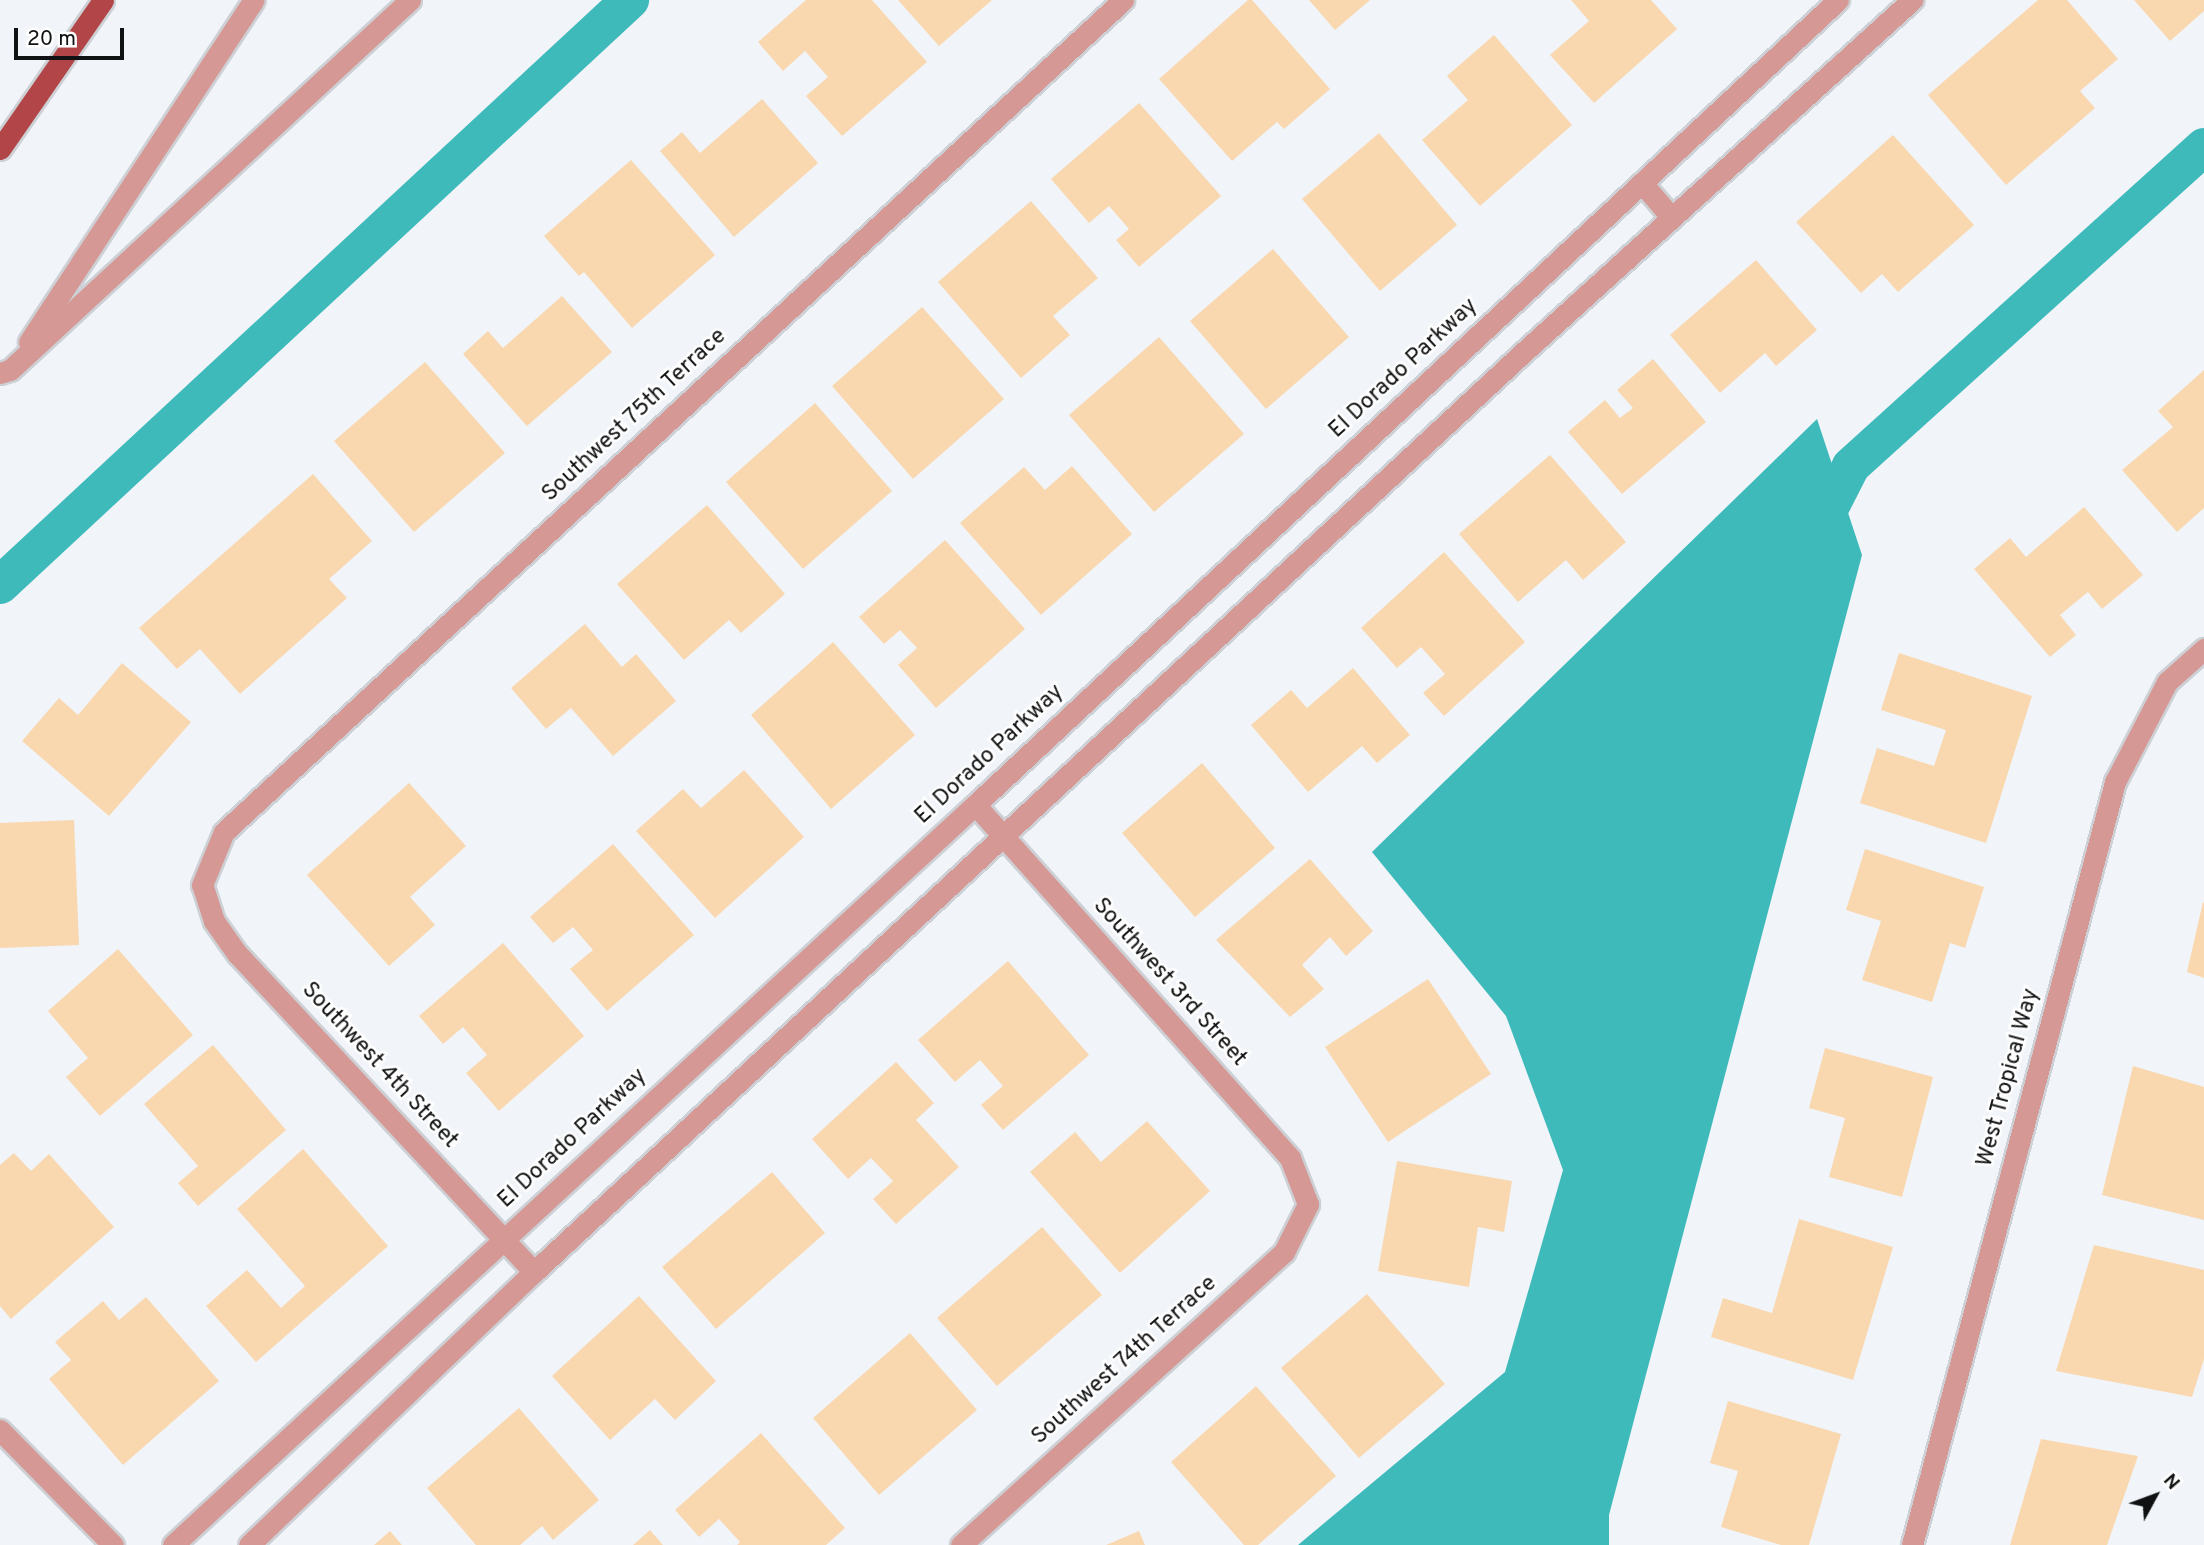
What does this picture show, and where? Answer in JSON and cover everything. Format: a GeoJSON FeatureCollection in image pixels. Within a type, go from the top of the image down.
{"type":"FeatureCollection","features":[{"type":"Feature","properties":{"kind":"main road"},"geometry":{"type":"LineString","coordinates":[[0,149],[103,0]]}},
{"type":"Feature","properties":{"kind":"street"},"geometry":{"type":"LineString","coordinates":[[5,371],[254,0]]}},
{"type":"Feature","properties":{"kind":"street"},"geometry":{"type":"LineString","coordinates":[[5,371],[410,0]]}},
{"type":"Feature","properties":{"kind":"street","name":"Southwest 75th Terrace"},"geometry":{"type":"LineString","coordinates":[[202,885],[224,832],[1123,0]]}},
{"type":"Feature","properties":{"kind":"street","name":"El Dorado Parkway"},"geometry":{"type":"LineString","coordinates":[[173,1545],[975,805],[1838,0]]}},
{"type":"Feature","properties":{"kind":"street"},"geometry":{"type":"LineString","coordinates":[[249,1545],[534,1272],[1516,359],[1912,0]]}},
{"type":"Feature","properties":{"kind":"street"},"geometry":{"type":"LineString","coordinates":[[1642,183],[1672,218]]}},
{"type":"Feature","properties":{"kind":"street","name":"West Tropical Way"},"geometry":{"type":"LineString","coordinates":[[1912,1545],[2115,782],[2167,682],[2204,649]]}},
{"type":"Feature","properties":{"kind":"street","name":"Southwest 3rd Street"},"geometry":{"type":"LineString","coordinates":[[975,805],[1290,1158],[1308,1204]]}},
{"type":"Feature","properties":{"kind":"street","name":"Southwest 4th Street"},"geometry":{"type":"LineString","coordinates":[[202,885],[214,921],[238,954],[534,1272]]}},
{"type":"Feature","properties":{"kind":"street","name":"Southwest 74th Terrace"},"geometry":{"type":"LineString","coordinates":[[961,1545],[1284,1252],[1308,1204]]}},
{"type":"Feature","properties":{"kind":"street"},"geometry":{"type":"LineString","coordinates":[[0,1430],[113,1545]]}},
{"type":"Feature","properties":{"kind":"water"},"geometry":{"type":"Polygon","coordinates":[[[1817,419],[1862,555],[1609,1515],[1609,1545],[1298,1545],[1505,1372],[1563,1170],[1506,1016],[1372,852],[1817,419]]]}},
{"type":"Feature","properties":{"kind":"building"},"geometry":{"type":"Polygon","coordinates":[[[806,0],[872,0],[927,62],[842,136],[806,96],[828,77],[805,51],[783,71],[758,42],[806,0]]]}},
{"type":"Feature","properties":{"kind":"building"},"geometry":{"type":"Polygon","coordinates":[[[898,0],[992,0],[939,46],[898,0]]]}},
{"type":"Feature","properties":{"kind":"building"},"geometry":{"type":"Polygon","coordinates":[[[1248,0],[1252,0],[1330,89],[1284,129],[1277,122],[1232,161],[1159,79],[1248,0]]]}},
{"type":"Feature","properties":{"kind":"building"},"geometry":{"type":"Polygon","coordinates":[[[1309,0],[1370,0],[1335,30],[1309,0]]]}},
{"type":"Feature","properties":{"kind":"building"},"geometry":{"type":"Polygon","coordinates":[[[1571,0],[1651,0],[1677,29],[1594,103],[1550,55],[1589,21],[1571,0]]]}},
{"type":"Feature","properties":{"kind":"building"},"geometry":{"type":"Polygon","coordinates":[[[2038,0],[2067,0],[2118,59],[2080,91],[2095,108],[2006,185],[1928,95],[2038,0]]]}},
{"type":"Feature","properties":{"kind":"building"},"geometry":{"type":"Polygon","coordinates":[[[2134,0],[2204,0],[2204,11],[2170,41],[2134,0]]]}},
{"type":"Feature","properties":{"kind":"building"},"geometry":{"type":"Polygon","coordinates":[[[1494,35],[1572,125],[1480,206],[1422,140],[1468,100],[1447,76],[1494,35]]]}},
{"type":"Feature","properties":{"kind":"building"},"geometry":{"type":"Polygon","coordinates":[[[762,99],[818,163],[734,237],[660,151],[682,132],[700,153],[762,99]]]}},
{"type":"Feature","properties":{"kind":"building"},"geometry":{"type":"Polygon","coordinates":[[[1139,103],[1221,196],[1139,267],[1116,240],[1129,229],[1109,206],[1089,223],[1051,179],[1139,103]]]}},
{"type":"Feature","properties":{"kind":"building"},"geometry":{"type":"Polygon","coordinates":[[[1379,133],[1457,225],[1380,291],[1302,199],[1379,133]]]}},
{"type":"Feature","properties":{"kind":"building"},"geometry":{"type":"Polygon","coordinates":[[[1893,135],[1974,225],[1898,292],[1882,274],[1861,293],[1796,222],[1893,135]]]}},
{"type":"Feature","properties":{"kind":"building"},"geometry":{"type":"Polygon","coordinates":[[[631,160],[715,255],[632,328],[584,272],[579,276],[544,236],[631,160]]]}},
{"type":"Feature","properties":{"kind":"building"},"geometry":{"type":"Polygon","coordinates":[[[1031,201],[1098,278],[1053,316],[1070,335],[1021,378],[938,282],[1031,201]]]}},
{"type":"Feature","properties":{"kind":"building"},"geometry":{"type":"Polygon","coordinates":[[[1273,249],[1349,337],[1266,409],[1190,321],[1273,249]]]}},
{"type":"Feature","properties":{"kind":"building"},"geometry":{"type":"Polygon","coordinates":[[[1756,260],[1817,330],[1776,366],[1765,353],[1720,393],[1670,335],[1756,260]]]}},
{"type":"Feature","properties":{"kind":"building"},"geometry":{"type":"Polygon","coordinates":[[[562,296],[612,352],[527,426],[463,354],[488,331],[503,348],[562,296]]]}},
{"type":"Feature","properties":{"kind":"building"},"geometry":{"type":"Polygon","coordinates":[[[922,307],[1004,399],[913,479],[832,386],[922,307]]]}},
{"type":"Feature","properties":{"kind":"building"},"geometry":{"type":"Polygon","coordinates":[[[1159,337],[1244,434],[1154,512],[1069,415],[1159,337]]]}},
{"type":"Feature","properties":{"kind":"building"},"geometry":{"type":"Polygon","coordinates":[[[1653,359],[1706,422],[1622,494],[1568,432],[1605,400],[1620,418],[1633,408],[1617,390],[1653,359]]]}},
{"type":"Feature","properties":{"kind":"building"},"geometry":{"type":"Polygon","coordinates":[[[425,362],[505,453],[414,532],[334,441],[425,362]]]}},
{"type":"Feature","properties":{"kind":"building"},"geometry":{"type":"Polygon","coordinates":[[[2204,370],[2204,508],[2177,532],[2122,470],[2173,427],[2158,411],[2204,370]]]}},
{"type":"Feature","properties":{"kind":"building"},"geometry":{"type":"Polygon","coordinates":[[[815,403],[892,491],[803,569],[726,482],[815,403]]]}},
{"type":"Feature","properties":{"kind":"building"},"geometry":{"type":"Polygon","coordinates":[[[1550,455],[1626,542],[1583,580],[1566,560],[1518,602],[1459,534],[1550,455]]]}},
{"type":"Feature","properties":{"kind":"building"},"geometry":{"type":"Polygon","coordinates":[[[1072,466],[1132,534],[1041,615],[960,523],[1024,467],[1045,490],[1072,466]]]}},
{"type":"Feature","properties":{"kind":"building"},"geometry":{"type":"Polygon","coordinates":[[[313,474],[372,541],[329,579],[347,598],[240,694],[200,649],[177,669],[139,628],[313,474]]]}},
{"type":"Feature","properties":{"kind":"building"},"geometry":{"type":"Polygon","coordinates":[[[707,505],[785,594],[741,633],[729,620],[684,660],[617,584],[707,505]]]}},
{"type":"Feature","properties":{"kind":"building"},"geometry":{"type":"Polygon","coordinates":[[[2084,507],[2143,575],[2102,609],[2088,592],[2060,615],[2076,635],[2050,657],[1974,569],[2010,538],[2026,557],[2084,507]]]}},
{"type":"Feature","properties":{"kind":"building"},"geometry":{"type":"Polygon","coordinates":[[[945,540],[1025,629],[936,708],[898,665],[917,648],[900,630],[884,644],[859,617],[945,540]]]}},
{"type":"Feature","properties":{"kind":"building"},"geometry":{"type":"Polygon","coordinates":[[[1444,552],[1525,642],[1444,716],[1423,693],[1445,674],[1421,647],[1397,668],[1361,628],[1444,552]]]}},
{"type":"Feature","properties":{"kind":"building"},"geometry":{"type":"Polygon","coordinates":[[[585,624],[622,667],[636,654],[676,701],[613,756],[571,708],[546,729],[511,688],[585,624]]]}},
{"type":"Feature","properties":{"kind":"building"},"geometry":{"type":"Polygon","coordinates":[[[833,642],[915,735],[831,809],[751,715],[833,642]]]}},
{"type":"Feature","properties":{"kind":"building"},"geometry":{"type":"Polygon","coordinates":[[[1899,653],[2032,696],[1986,843],[1860,803],[1877,748],[1934,766],[1946,730],[1881,710],[1899,653]]]}},
{"type":"Feature","properties":{"kind":"building"},"geometry":{"type":"Polygon","coordinates":[[[122,663],[191,722],[109,816],[22,741],[59,698],[78,715],[122,663]]]}},
{"type":"Feature","properties":{"kind":"building"},"geometry":{"type":"Polygon","coordinates":[[[1353,668],[1410,735],[1377,763],[1362,746],[1308,792],[1251,725],[1291,690],[1307,708],[1353,668]]]}},
{"type":"Feature","properties":{"kind":"building"},"geometry":{"type":"Polygon","coordinates":[[[1202,763],[1275,848],[1195,917],[1122,833],[1202,763]]]}},
{"type":"Feature","properties":{"kind":"building"},"geometry":{"type":"Polygon","coordinates":[[[744,770],[804,837],[715,918],[636,831],[683,789],[701,808],[744,770]]]}},
{"type":"Feature","properties":{"kind":"building"},"geometry":{"type":"Polygon","coordinates":[[[409,783],[466,846],[410,897],[435,925],[389,966],[307,875],[409,783]]]}},
{"type":"Feature","properties":{"kind":"building"},"geometry":{"type":"Polygon","coordinates":[[[74,820],[79,945],[0,948],[0,823],[74,820]]]}},
{"type":"Feature","properties":{"kind":"building"},"geometry":{"type":"Polygon","coordinates":[[[613,844],[694,935],[607,1011],[570,969],[593,950],[573,927],[553,943],[530,917],[613,844]]]}},
{"type":"Feature","properties":{"kind":"building"},"geometry":{"type":"Polygon","coordinates":[[[1865,849],[1984,887],[1965,948],[1950,943],[1932,1002],[1862,980],[1881,921],[1846,910],[1865,849]]]}},
{"type":"Feature","properties":{"kind":"building"},"geometry":{"type":"Polygon","coordinates":[[[1310,859],[1373,931],[1346,956],[1330,937],[1302,965],[1324,989],[1290,1017],[1216,940],[1310,859]]]}},
{"type":"Feature","properties":{"kind":"building"},"geometry":{"type":"Polygon","coordinates":[[[2204,903],[2204,978],[2187,972],[2204,903]]]}},
{"type":"Feature","properties":{"kind":"building"},"geometry":{"type":"Polygon","coordinates":[[[503,943],[584,1036],[499,1111],[466,1073],[487,1055],[463,1027],[443,1044],[419,1016],[503,943]]]}},
{"type":"Feature","properties":{"kind":"building"},"geometry":{"type":"Polygon","coordinates":[[[118,949],[193,1035],[100,1116],[66,1077],[88,1058],[48,1011],[118,949]]]}},
{"type":"Feature","properties":{"kind":"building"},"geometry":{"type":"Polygon","coordinates":[[[1008,961],[1089,1055],[1003,1130],[981,1105],[1003,1086],[980,1060],[955,1082],[918,1040],[1008,961]]]}},
{"type":"Feature","properties":{"kind":"building"},"geometry":{"type":"Polygon","coordinates":[[[1428,979],[1491,1074],[1388,1142],[1325,1047],[1428,979]]]}},
{"type":"Feature","properties":{"kind":"building"},"geometry":{"type":"Polygon","coordinates":[[[213,1045],[286,1130],[198,1206],[178,1183],[198,1166],[144,1104],[213,1045]]]}},
{"type":"Feature","properties":{"kind":"building"},"geometry":{"type":"Polygon","coordinates":[[[1825,1048],[1933,1077],[1902,1197],[1829,1177],[1845,1118],[1809,1108],[1825,1048]]]}},
{"type":"Feature","properties":{"kind":"building"},"geometry":{"type":"Polygon","coordinates":[[[896,1062],[934,1103],[916,1120],[959,1167],[896,1224],[873,1199],[893,1181],[871,1158],[848,1179],[812,1139],[896,1062]]]}},
{"type":"Feature","properties":{"kind":"building"},"geometry":{"type":"Polygon","coordinates":[[[2133,1066],[2204,1087],[2204,1220],[2102,1195],[2133,1066]]]}},
{"type":"Feature","properties":{"kind":"building"},"geometry":{"type":"Polygon","coordinates":[[[1147,1121],[1210,1191],[1120,1273],[1030,1172],[1075,1132],[1101,1162],[1147,1121]]]}},
{"type":"Feature","properties":{"kind":"building"},"geometry":{"type":"Polygon","coordinates":[[[303,1149],[388,1246],[256,1362],[206,1306],[247,1270],[281,1308],[305,1286],[237,1209],[303,1149]]]}},
{"type":"Feature","properties":{"kind":"building"},"geometry":{"type":"Polygon","coordinates":[[[14,1153],[31,1171],[49,1154],[114,1227],[11,1319],[0,1306],[0,1165],[14,1153]]]}},
{"type":"Feature","properties":{"kind":"building"},"geometry":{"type":"Polygon","coordinates":[[[1397,1161],[1512,1181],[1504,1232],[1478,1227],[1469,1287],[1378,1271],[1397,1161]]]}},
{"type":"Feature","properties":{"kind":"building"},"geometry":{"type":"Polygon","coordinates":[[[772,1172],[825,1233],[716,1329],[662,1267],[772,1172]]]}},
{"type":"Feature","properties":{"kind":"building"},"geometry":{"type":"Polygon","coordinates":[[[1799,1219],[1893,1247],[1853,1380],[1711,1337],[1723,1298],[1772,1313],[1799,1219]]]}},
{"type":"Feature","properties":{"kind":"building"},"geometry":{"type":"Polygon","coordinates":[[[1042,1227],[1102,1295],[997,1386],[937,1318],[1042,1227]]]}},
{"type":"Feature","properties":{"kind":"building"},"geometry":{"type":"Polygon","coordinates":[[[2094,1245],[2204,1270],[2204,1359],[2192,1397],[2056,1371],[2094,1245]]]}},
{"type":"Feature","properties":{"kind":"building"},"geometry":{"type":"Polygon","coordinates":[[[1367,1294],[1445,1384],[1359,1458],[1281,1368],[1367,1294]]]}},
{"type":"Feature","properties":{"kind":"building"},"geometry":{"type":"Polygon","coordinates":[[[639,1296],[716,1381],[675,1420],[655,1399],[610,1440],[552,1376],[639,1296]]]}},
{"type":"Feature","properties":{"kind":"building"},"geometry":{"type":"Polygon","coordinates":[[[146,1297],[219,1381],[123,1465],[49,1379],[71,1360],[55,1342],[103,1301],[119,1320],[146,1297]]]}},
{"type":"Feature","properties":{"kind":"building"},"geometry":{"type":"Polygon","coordinates":[[[910,1333],[977,1410],[879,1495],[813,1418],[910,1333]]]}},
{"type":"Feature","properties":{"kind":"building"},"geometry":{"type":"Polygon","coordinates":[[[1256,1386],[1336,1476],[1258,1545],[1244,1545],[1171,1462],[1256,1386]]]}},
{"type":"Feature","properties":{"kind":"building"},"geometry":{"type":"Polygon","coordinates":[[[1728,1401],[1841,1434],[1809,1545],[1781,1545],[1721,1527],[1738,1471],[1710,1463],[1728,1401]]]}},
{"type":"Feature","properties":{"kind":"building"},"geometry":{"type":"Polygon","coordinates":[[[519,1408],[599,1500],[553,1540],[542,1526],[520,1545],[476,1545],[427,1488],[519,1408]]]}},
{"type":"Feature","properties":{"kind":"building"},"geometry":{"type":"Polygon","coordinates":[[[761,1433],[845,1528],[826,1545],[737,1545],[740,1542],[719,1519],[699,1537],[675,1510],[761,1433]]]}},
{"type":"Feature","properties":{"kind":"building"},"geometry":{"type":"Polygon","coordinates":[[[2041,1439],[2138,1456],[2107,1545],[2010,1545],[2041,1439]]]}},
{"type":"Feature","properties":{"kind":"building"},"geometry":{"type":"Polygon","coordinates":[[[650,1530],[663,1545],[633,1545],[650,1530]]]}},
{"type":"Feature","properties":{"kind":"building"},"geometry":{"type":"Polygon","coordinates":[[[390,1531],[402,1545],[374,1545],[390,1531]]]}},
{"type":"Feature","properties":{"kind":"building"},"geometry":{"type":"Polygon","coordinates":[[[1139,1531],[1145,1545],[1106,1545],[1139,1531]]]}},
{"type":"Feature","properties":{"kind":"waterway"},"geometry":{"type":"LineString","coordinates":[[0,585],[630,0]]}},
{"type":"Feature","properties":{"kind":"waterway"},"geometry":{"type":"LineString","coordinates":[[1816,535],[1851,466],[2204,147]]}}]}
